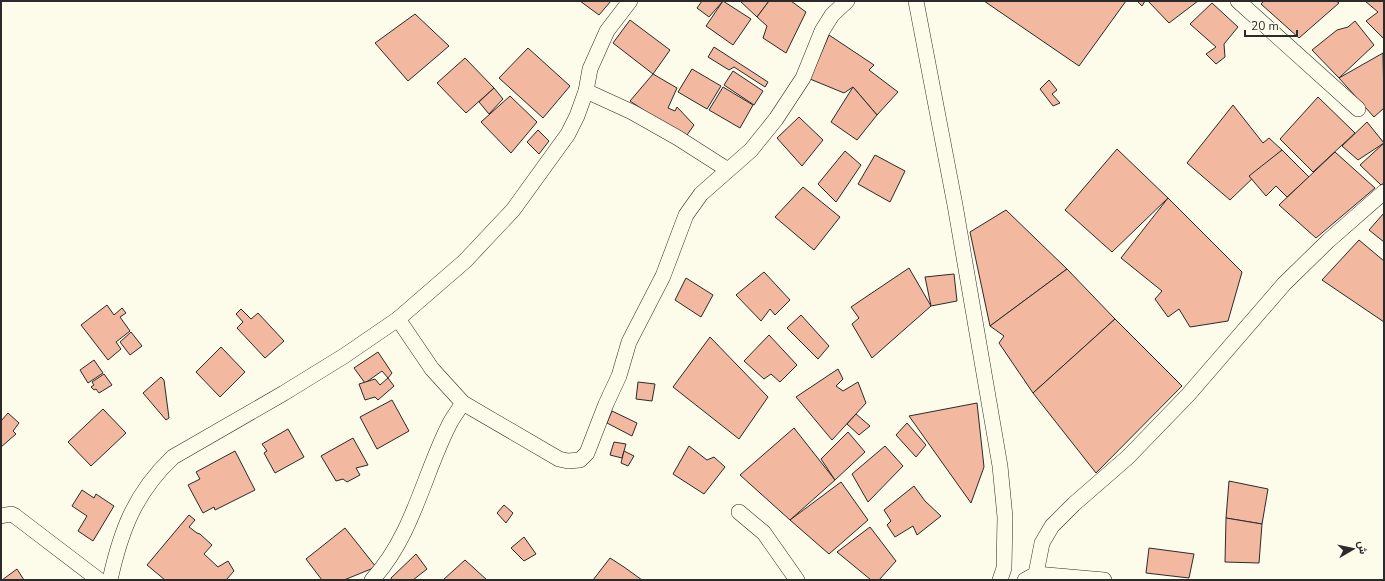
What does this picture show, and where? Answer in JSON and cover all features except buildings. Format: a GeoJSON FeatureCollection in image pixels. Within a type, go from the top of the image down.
{"type":"FeatureCollection","features":[{"type":"Feature","properties":{"kind":"street"},"geometry":{"type":"LineString","coordinates":[[110,580],[120,539],[130,514],[140,494],[161,468],[173,457],[284,394],[398,319],[465,261],[513,210],[568,134],[577,116],[586,91],[590,69],[607,31],[630,1]]}},
{"type":"Feature","properties":{"kind":"street"},"geometry":{"type":"LineString","coordinates":[[398,319],[432,369],[462,403],[559,459],[568,461],[580,460],[587,453],[606,404],[619,376],[629,342],[663,276],[686,215],[701,194],[751,150],[776,119],[803,78],[822,31],[832,15],[847,1]]}},
{"type":"Feature","properties":{"kind":"street"},"geometry":{"type":"LineString","coordinates":[[916,1],[955,205],[1000,466],[1005,517],[1004,568],[1000,580]]}},
{"type":"Feature","properties":{"kind":"street"},"geometry":{"type":"LineString","coordinates":[[1238,1],[1358,110]]}},
{"type":"Feature","properties":{"kind":"street"},"geometry":{"type":"LineString","coordinates":[[586,91],[632,112],[678,138],[728,170]]}},
{"type":"Feature","properties":{"kind":"street"},"geometry":{"type":"LineString","coordinates":[[1104,580],[1030,577],[1042,543],[1052,526],[1074,504],[1128,457],[1188,395],[1284,284],[1328,241],[1384,192]]}},
{"type":"Feature","properties":{"kind":"street"},"geometry":{"type":"LineString","coordinates":[[372,580],[396,548],[413,512],[448,426],[462,403]]}},
{"type":"Feature","properties":{"kind":"street"},"geometry":{"type":"LineString","coordinates":[[740,512],[764,533],[797,580]]}},
{"type":"Feature","properties":{"kind":"street"},"geometry":{"type":"LineString","coordinates":[[1,516],[11,514],[15,516],[99,580]]}}]}
